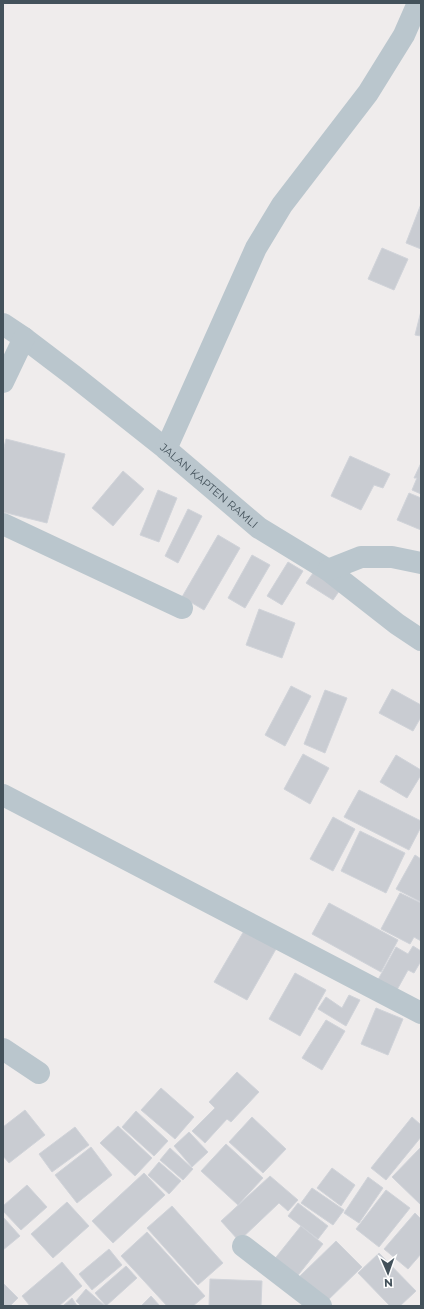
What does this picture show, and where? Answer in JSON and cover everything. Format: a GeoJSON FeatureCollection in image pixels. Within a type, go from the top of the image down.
{"type":"FeatureCollection","features":[{"type":"Feature","properties":{"kind":"street"},"geometry":{"type":"LineString","coordinates":[[166,449],[256,248],[282,205],[368,93],[404,35],[418,3]]}},
{"type":"Feature","properties":{"kind":"street","name":"JALAN KAPTEN RAMLI"},"geometry":{"type":"LineString","coordinates":[[3,324],[24,338],[166,449],[259,528],[328,570],[397,624],[421,640]]}},
{"type":"Feature","properties":{"kind":"street"},"geometry":{"type":"LineString","coordinates":[[3,382],[24,338]]}},
{"type":"Feature","properties":{"kind":"street"},"geometry":{"type":"LineString","coordinates":[[4,527],[182,608]]}},
{"type":"Feature","properties":{"kind":"street"},"geometry":{"type":"LineString","coordinates":[[328,570],[361,557],[392,556],[421,563]]}},
{"type":"Feature","properties":{"kind":"street"},"geometry":{"type":"LineString","coordinates":[[3,795],[421,1013]]}},
{"type":"Feature","properties":{"kind":"street"},"geometry":{"type":"LineString","coordinates":[[3,1049],[39,1073]]}},
{"type":"Feature","properties":{"kind":"street"},"geometry":{"type":"LineString","coordinates":[[243,1246],[321,1306]]}},
{"type":"Feature","properties":{"kind":"building"},"geometry":{"type":"Polygon","coordinates":[[[421,204],[421,249],[406,243],[421,204]]]}},
{"type":"Feature","properties":{"kind":"building"},"geometry":{"type":"Polygon","coordinates":[[[382,248],[408,259],[394,290],[368,279],[382,248]]]}},
{"type":"Feature","properties":{"kind":"building"},"geometry":{"type":"Polygon","coordinates":[[[421,311],[421,336],[415,335],[421,311]]]}},
{"type":"Feature","properties":{"kind":"building"},"geometry":{"type":"Polygon","coordinates":[[[6,439],[65,454],[47,523],[3,512],[3,452],[6,439]]]}},
{"type":"Feature","properties":{"kind":"building"},"geometry":{"type":"Polygon","coordinates":[[[350,456],[390,474],[383,488],[374,485],[361,510],[331,496],[350,456]]]}},
{"type":"Feature","properties":{"kind":"building"},"geometry":{"type":"Polygon","coordinates":[[[421,463],[421,494],[412,490],[417,478],[414,478],[421,463]]]}},
{"type":"Feature","properties":{"kind":"building"},"geometry":{"type":"Polygon","coordinates":[[[123,471],[144,489],[113,526],[92,508],[123,471]]]}},
{"type":"Feature","properties":{"kind":"building"},"geometry":{"type":"Polygon","coordinates":[[[158,490],[177,498],[159,542],[140,535],[158,490]]]}},
{"type":"Feature","properties":{"kind":"building"},"geometry":{"type":"Polygon","coordinates":[[[409,493],[421,498],[421,530],[397,520],[409,493]]]}},
{"type":"Feature","properties":{"kind":"building"},"geometry":{"type":"Polygon","coordinates":[[[188,509],[202,516],[178,563],[165,556],[188,509]]]}},
{"type":"Feature","properties":{"kind":"building"},"geometry":{"type":"Polygon","coordinates":[[[218,535],[240,548],[204,610],[182,597],[218,535]]]}},
{"type":"Feature","properties":{"kind":"building"},"geometry":{"type":"Polygon","coordinates":[[[252,555],[270,565],[245,608],[228,598],[252,555]]]}},
{"type":"Feature","properties":{"kind":"building"},"geometry":{"type":"Polygon","coordinates":[[[288,562],[303,571],[282,605],[267,596],[288,562]]]}},
{"type":"Feature","properties":{"kind":"building"},"geometry":{"type":"Polygon","coordinates":[[[318,566],[344,584],[333,600],[306,583],[318,566]]]}},
{"type":"Feature","properties":{"kind":"building"},"geometry":{"type":"Polygon","coordinates":[[[259,609],[295,623],[282,658],[246,645],[259,609]]]}},
{"type":"Feature","properties":{"kind":"building"},"geometry":{"type":"Polygon","coordinates":[[[291,686],[311,696],[285,746],[265,735],[291,686]]]}},
{"type":"Feature","properties":{"kind":"building"},"geometry":{"type":"Polygon","coordinates":[[[392,689],[421,705],[421,717],[413,731],[379,713],[392,689]]]}},
{"type":"Feature","properties":{"kind":"building"},"geometry":{"type":"Polygon","coordinates":[[[325,690],[347,698],[325,753],[304,744],[325,690]]]}},
{"type":"Feature","properties":{"kind":"building"},"geometry":{"type":"Polygon","coordinates":[[[303,754],[329,768],[310,804],[284,789],[303,754]]]}},
{"type":"Feature","properties":{"kind":"building"},"geometry":{"type":"Polygon","coordinates":[[[396,755],[421,770],[421,775],[407,798],[380,782],[396,755]]]}},
{"type":"Feature","properties":{"kind":"building"},"geometry":{"type":"Polygon","coordinates":[[[359,790],[421,821],[421,827],[409,850],[344,817],[359,790]]]}},
{"type":"Feature","properties":{"kind":"building"},"geometry":{"type":"Polygon","coordinates":[[[333,817],[355,829],[333,871],[310,859],[333,817]]]}},
{"type":"Feature","properties":{"kind":"building"},"geometry":{"type":"Polygon","coordinates":[[[360,831],[405,853],[386,893],[341,871],[360,831]]]}},
{"type":"Feature","properties":{"kind":"building"},"geometry":{"type":"Polygon","coordinates":[[[415,855],[421,859],[421,902],[396,889],[415,855]]]}},
{"type":"Feature","properties":{"kind":"building"},"geometry":{"type":"Polygon","coordinates":[[[400,893],[421,903],[421,941],[414,937],[410,944],[381,929],[400,893]]]}},
{"type":"Feature","properties":{"kind":"building"},"geometry":{"type":"Polygon","coordinates":[[[329,903],[398,940],[381,972],[312,934],[329,903]]]}},
{"type":"Feature","properties":{"kind":"building"},"geometry":{"type":"Polygon","coordinates":[[[248,924],[280,942],[247,1000],[214,982],[248,924]]]}},
{"type":"Feature","properties":{"kind":"building"},"geometry":{"type":"Polygon","coordinates":[[[413,946],[421,951],[421,961],[414,973],[408,970],[393,997],[374,987],[396,947],[408,954],[413,946]]]}},
{"type":"Feature","properties":{"kind":"building"},"geometry":{"type":"Polygon","coordinates":[[[295,973],[326,990],[300,1036],[269,1019],[295,973]]]}},
{"type":"Feature","properties":{"kind":"building"},"geometry":{"type":"Polygon","coordinates":[[[349,995],[360,1000],[346,1026],[318,1009],[326,997],[342,1008],[349,995]]]}},
{"type":"Feature","properties":{"kind":"building"},"geometry":{"type":"Polygon","coordinates":[[[376,1008],[403,1019],[388,1055],[361,1044],[376,1008]]]}},
{"type":"Feature","properties":{"kind":"building"},"geometry":{"type":"Polygon","coordinates":[[[326,1020],[345,1031],[322,1070],[302,1058],[326,1020]]]}},
{"type":"Feature","properties":{"kind":"building"},"geometry":{"type":"Polygon","coordinates":[[[237,1072],[259,1092],[231,1122],[227,1119],[205,1143],[192,1131],[215,1108],[209,1102],[237,1072]]]}},
{"type":"Feature","properties":{"kind":"building"},"geometry":{"type":"Polygon","coordinates":[[[161,1088],[194,1117],[175,1139],[141,1110],[161,1088]]]}},
{"type":"Feature","properties":{"kind":"building"},"geometry":{"type":"Polygon","coordinates":[[[25,1110],[45,1135],[9,1163],[3,1156],[3,1127],[25,1110]]]}},
{"type":"Feature","properties":{"kind":"building"},"geometry":{"type":"Polygon","coordinates":[[[136,1111],[168,1141],[154,1156],[122,1127],[136,1111]]]}},
{"type":"Feature","properties":{"kind":"building"},"geometry":{"type":"Polygon","coordinates":[[[252,1117],[286,1149],[263,1173],[229,1142],[252,1117]]]}},
{"type":"Feature","properties":{"kind":"building"},"geometry":{"type":"Polygon","coordinates":[[[412,1117],[421,1125],[421,1137],[386,1180],[371,1168],[412,1117]]]}},
{"type":"Feature","properties":{"kind":"building"},"geometry":{"type":"Polygon","coordinates":[[[118,1126],[152,1158],[135,1176],[100,1143],[118,1126]]]}},
{"type":"Feature","properties":{"kind":"building"},"geometry":{"type":"Polygon","coordinates":[[[75,1127],[89,1145],[52,1172],[39,1154],[75,1127]]]}},
{"type":"Feature","properties":{"kind":"building"},"geometry":{"type":"Polygon","coordinates":[[[189,1132],[208,1152],[192,1167],[174,1146],[189,1132]]]}},
{"type":"Feature","properties":{"kind":"building"},"geometry":{"type":"Polygon","coordinates":[[[226,1144],[263,1178],[238,1205],[201,1171],[226,1144]]]}},
{"type":"Feature","properties":{"kind":"building"},"geometry":{"type":"Polygon","coordinates":[[[91,1147],[112,1175],[77,1203],[55,1175],[91,1147]]]}},
{"type":"Feature","properties":{"kind":"building"},"geometry":{"type":"Polygon","coordinates":[[[421,1147],[421,1205],[392,1177],[421,1147]]]}},
{"type":"Feature","properties":{"kind":"building"},"geometry":{"type":"Polygon","coordinates":[[[170,1148],[193,1169],[183,1180],[160,1160],[170,1148]]]}},
{"type":"Feature","properties":{"kind":"building"},"geometry":{"type":"Polygon","coordinates":[[[159,1162],[181,1181],[169,1194],[148,1175],[159,1162]]]}},
{"type":"Feature","properties":{"kind":"building"},"geometry":{"type":"Polygon","coordinates":[[[332,1168],[355,1185],[341,1206],[317,1188],[332,1168]]]}},
{"type":"Feature","properties":{"kind":"building"},"geometry":{"type":"Polygon","coordinates":[[[144,1173],[165,1195],[113,1243],[92,1221],[144,1173]]]}},
{"type":"Feature","properties":{"kind":"building"},"geometry":{"type":"Polygon","coordinates":[[[270,1176],[298,1200],[288,1211],[279,1203],[239,1241],[221,1221],[270,1176]]]}},
{"type":"Feature","properties":{"kind":"building"},"geometry":{"type":"Polygon","coordinates":[[[368,1177],[383,1188],[359,1223],[344,1213],[368,1177]]]}},
{"type":"Feature","properties":{"kind":"building"},"geometry":{"type":"Polygon","coordinates":[[[27,1185],[47,1207],[21,1230],[3,1211],[3,1206],[27,1185]]]}},
{"type":"Feature","properties":{"kind":"building"},"geometry":{"type":"Polygon","coordinates":[[[312,1188],[344,1210],[333,1225],[301,1203],[312,1188]]]}},
{"type":"Feature","properties":{"kind":"building"},"geometry":{"type":"Polygon","coordinates":[[[386,1190],[410,1208],[379,1247],[356,1229],[386,1190]]]}},
{"type":"Feature","properties":{"kind":"building"},"geometry":{"type":"Polygon","coordinates":[[[67,1202],[89,1226],[53,1258],[31,1234],[67,1202]]]}},
{"type":"Feature","properties":{"kind":"building"},"geometry":{"type":"Polygon","coordinates":[[[298,1203],[328,1226],[318,1239],[288,1216],[298,1203]]]}},
{"type":"Feature","properties":{"kind":"building"},"geometry":{"type":"Polygon","coordinates":[[[172,1206],[223,1263],[198,1285],[147,1228],[172,1206]]]}},
{"type":"Feature","properties":{"kind":"building"},"geometry":{"type":"Polygon","coordinates":[[[415,1213],[421,1219],[421,1254],[408,1269],[384,1249],[415,1213]]]}},
{"type":"Feature","properties":{"kind":"building"},"geometry":{"type":"Polygon","coordinates":[[[4,1218],[20,1236],[3,1250],[3,1220],[4,1218]]]}},
{"type":"Feature","properties":{"kind":"building"},"geometry":{"type":"Polygon","coordinates":[[[301,1226],[323,1244],[295,1279],[273,1261],[301,1226]]]}},
{"type":"Feature","properties":{"kind":"building"},"geometry":{"type":"Polygon","coordinates":[[[147,1232],[205,1296],[193,1306],[167,1306],[121,1256],[147,1232]]]}},
{"type":"Feature","properties":{"kind":"building"},"geometry":{"type":"Polygon","coordinates":[[[336,1241],[362,1267],[326,1302],[300,1276],[336,1241]]]}},
{"type":"Feature","properties":{"kind":"building"},"geometry":{"type":"Polygon","coordinates":[[[109,1249],[122,1265],[92,1290],[79,1274],[109,1249]]]}},
{"type":"Feature","properties":{"kind":"building"},"geometry":{"type":"Polygon","coordinates":[[[379,1253],[416,1291],[400,1306],[390,1306],[358,1273],[379,1253]]]}},
{"type":"Feature","properties":{"kind":"building"},"geometry":{"type":"Polygon","coordinates":[[[62,1262],[82,1286],[59,1306],[30,1306],[22,1296],[62,1262]]]}},
{"type":"Feature","properties":{"kind":"building"},"geometry":{"type":"Polygon","coordinates":[[[126,1266],[137,1278],[106,1306],[95,1293],[126,1266]]]}},
{"type":"Feature","properties":{"kind":"building"},"geometry":{"type":"Polygon","coordinates":[[[210,1279],[262,1281],[261,1306],[209,1306],[210,1279]]]}},
{"type":"Feature","properties":{"kind":"building"},"geometry":{"type":"Polygon","coordinates":[[[3,1283],[18,1298],[10,1306],[3,1306],[3,1283]]]}},
{"type":"Feature","properties":{"kind":"building"},"geometry":{"type":"Polygon","coordinates":[[[86,1289],[105,1306],[81,1306],[76,1301],[86,1289]]]}},
{"type":"Feature","properties":{"kind":"building"},"geometry":{"type":"Polygon","coordinates":[[[151,1296],[160,1306],[141,1306],[151,1296]]]}},
{"type":"Feature","properties":{"kind":"building"},"geometry":{"type":"Polygon","coordinates":[[[72,1298],[77,1306],[63,1306],[72,1298]]]}}]}
